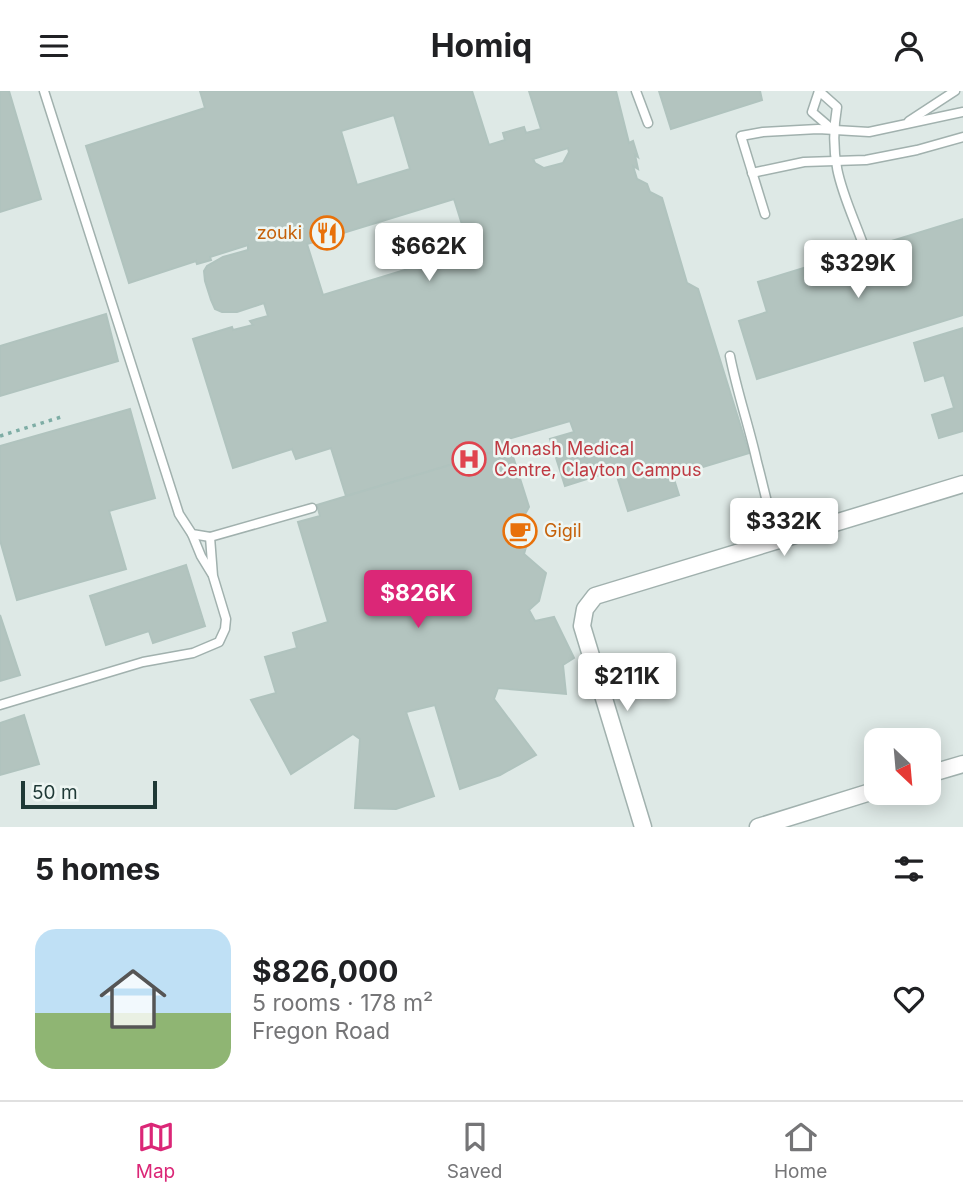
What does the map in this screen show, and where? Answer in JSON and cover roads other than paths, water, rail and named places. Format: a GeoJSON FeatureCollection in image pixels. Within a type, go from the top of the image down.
{"type":"FeatureCollection","features":[{"type":"Feature","properties":{"kind":"street"},"geometry":{"type":"LineString","coordinates":[[643,827],[582,626],[585,609],[595,596],[963,484]]}},
{"type":"Feature","properties":{"kind":"street"},"geometry":{"type":"LineString","coordinates":[[942,770],[963,764]]}},
{"type":"Feature","properties":{"kind":"street"},"geometry":{"type":"LineString","coordinates":[[758,827],[864,794]]}},
{"type":"Feature","properties":{"kind":"lane"},"geometry":{"type":"LineString","coordinates":[[44,91],[179,514],[213,576]]}},
{"type":"Feature","properties":{"kind":"lane"},"geometry":{"type":"LineString","coordinates":[[636,91],[648,123]]}},
{"type":"Feature","properties":{"kind":"lane"},"geometry":{"type":"LineString","coordinates":[[833,130],[812,112],[819,91],[837,107],[833,130],[835,162],[849,213],[872,271]]}},
{"type":"Feature","properties":{"kind":"lane"},"geometry":{"type":"LineString","coordinates":[[901,126],[955,91]]}},
{"type":"Feature","properties":{"kind":"lane"},"geometry":{"type":"LineString","coordinates":[[765,215],[741,136],[790,130],[869,132],[963,111]]}},
{"type":"Feature","properties":{"kind":"lane"},"geometry":{"type":"LineString","coordinates":[[752,173],[786,165],[866,160],[963,137]]}},
{"type":"Feature","properties":{"kind":"lane"},"geometry":{"type":"LineString","coordinates":[[730,356],[764,498],[778,541]]}},
{"type":"Feature","properties":{"kind":"lane"},"geometry":{"type":"LineString","coordinates":[[192,534],[210,537],[312,508]]}},
{"type":"Feature","properties":{"kind":"lane"},"geometry":{"type":"LineString","coordinates":[[0,705],[143,662],[205,650],[219,642],[226,619],[213,576],[210,537]]}},
{"type":"Feature","properties":{"kind":"place","name":"zouki"},"geometry":{"type":"Point","coordinates":[327,233]}},
{"type":"Feature","properties":{"kind":"place","name":"Monash Medical Centre, Clayton Campus"},"geometry":{"type":"Point","coordinates":[469,459]}},
{"type":"Feature","properties":{"kind":"place","name":"Gigil"},"geometry":{"type":"Point","coordinates":[520,531]}}]}
